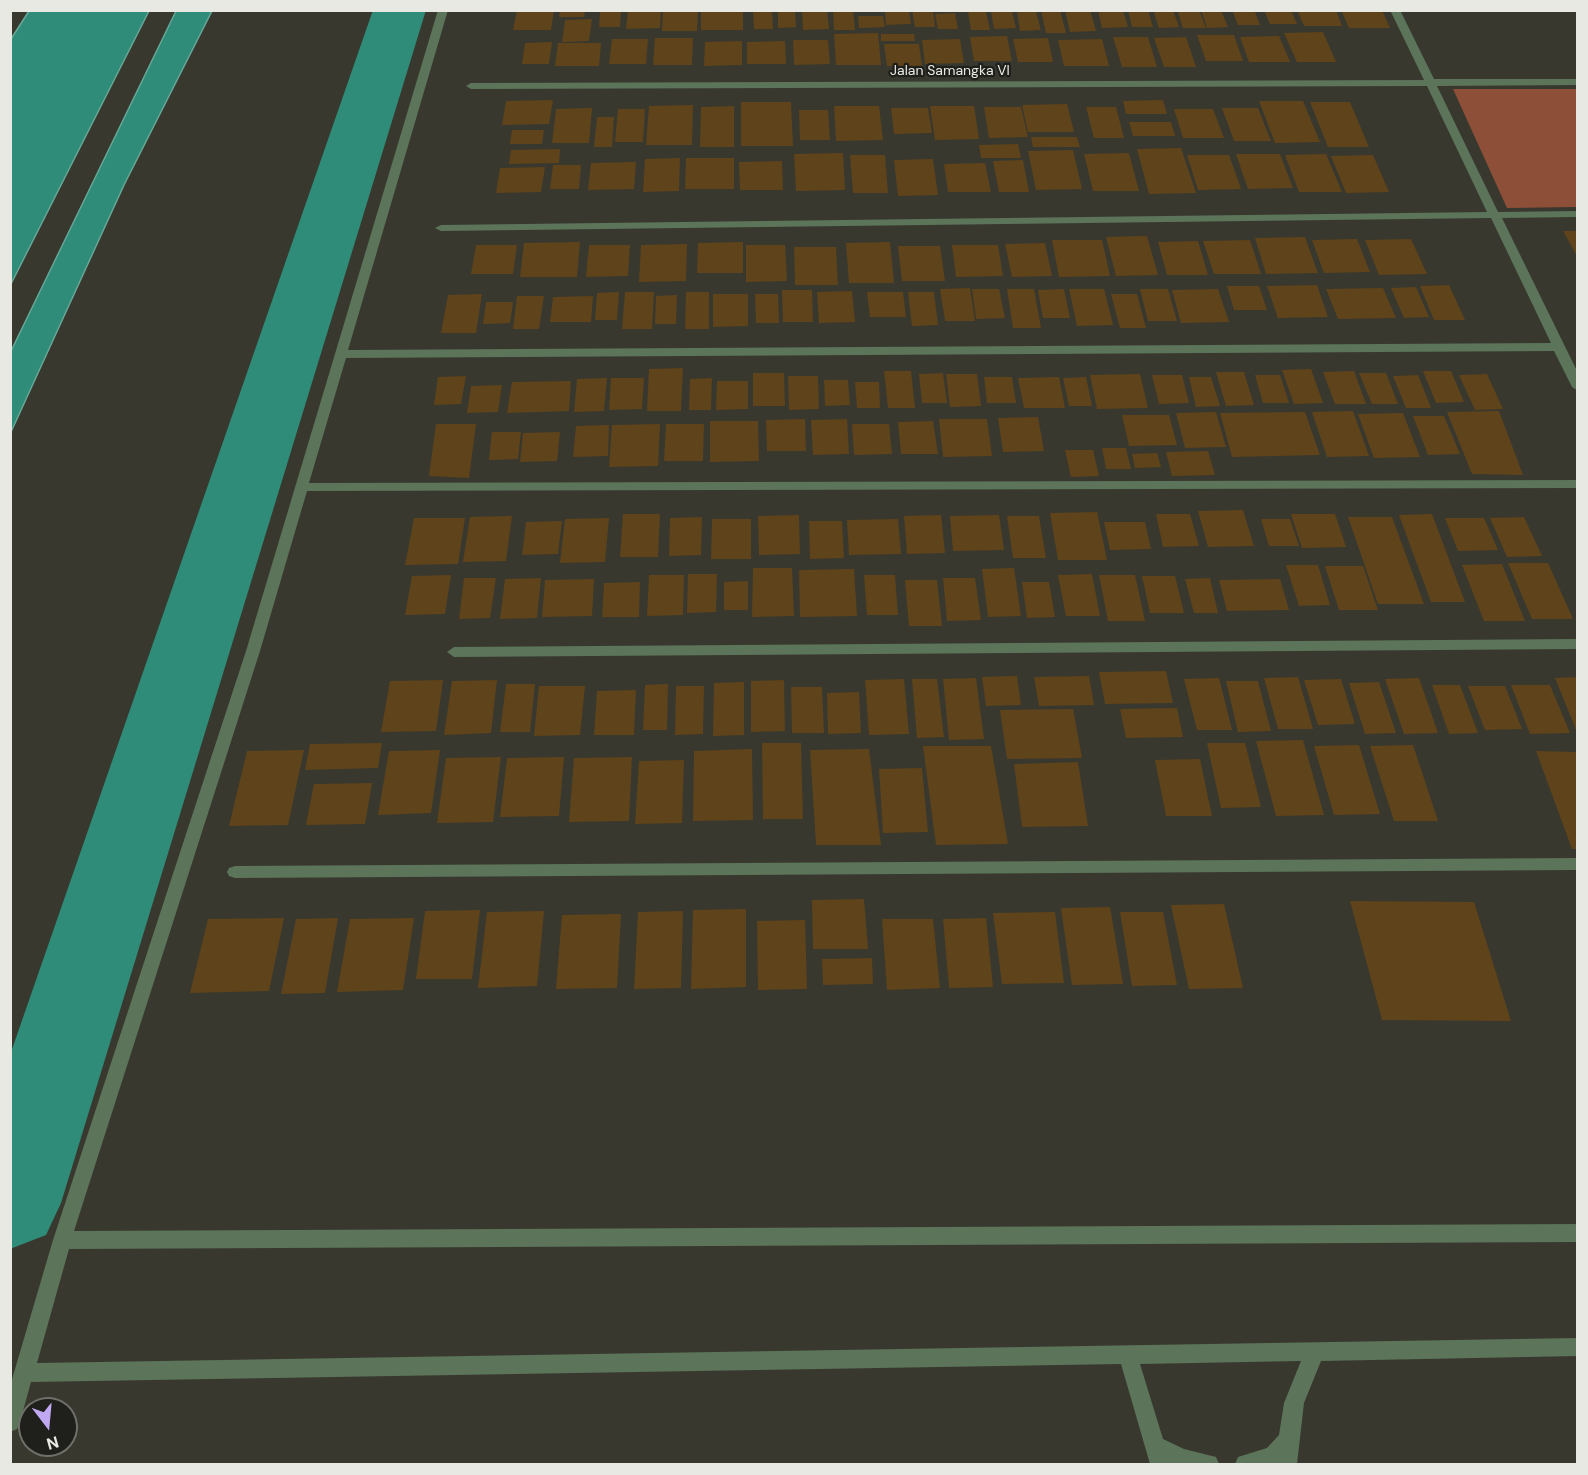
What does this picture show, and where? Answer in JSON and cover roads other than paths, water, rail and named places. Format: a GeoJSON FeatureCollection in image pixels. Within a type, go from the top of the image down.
{"type":"FeatureCollection","features":[{"type":"Feature","properties":{"kind":"street"},"geometry":{"type":"LineString","coordinates":[[10,1422],[26,1373],[62,1240],[253,651],[443,10]]}},
{"type":"Feature","properties":{"kind":"street"},"geometry":{"type":"LineString","coordinates":[[1395,10],[1578,387]]}},
{"type":"Feature","properties":{"kind":"street","name":"Jalan Samangka VI"},"geometry":{"type":"LineString","coordinates":[[471,86],[1578,82]]}},
{"type":"Feature","properties":{"kind":"street"},"geometry":{"type":"LineString","coordinates":[[441,228],[1578,214]]}},
{"type":"Feature","properties":{"kind":"street"},"geometry":{"type":"LineString","coordinates":[[341,354],[1558,346]]}},
{"type":"Feature","properties":{"kind":"street"},"geometry":{"type":"LineString","coordinates":[[301,487],[1578,484]]}},
{"type":"Feature","properties":{"kind":"street"},"geometry":{"type":"LineString","coordinates":[[454,652],[1578,644]]}},
{"type":"Feature","properties":{"kind":"street"},"geometry":{"type":"LineString","coordinates":[[236,872],[1578,864]]}},
{"type":"Feature","properties":{"kind":"street"},"geometry":{"type":"LineString","coordinates":[[62,1240],[1578,1233]]}},
{"type":"Feature","properties":{"kind":"street"},"geometry":{"type":"LineString","coordinates":[[26,1373],[1578,1347]]}},
{"type":"Feature","properties":{"kind":"street"},"geometry":{"type":"LineString","coordinates":[[1287,1464],[1294,1403],[1315,1352]]}},
{"type":"Feature","properties":{"kind":"street"},"geometry":{"type":"LineString","coordinates":[[1128,1356],[1158,1455],[1209,1464]]}},
{"type":"Feature","properties":{"kind":"street"},"geometry":{"type":"LineString","coordinates":[[1245,1464],[1273,1456],[1288,1440]]}},
{"type":"Feature","properties":{"kind":"water"},"geometry":{"type":"Polygon","coordinates":[[[29,11],[149,11],[11,284],[11,39],[29,11]]]}},
{"type":"Feature","properties":{"kind":"water"},"geometry":{"type":"Polygon","coordinates":[[[176,11],[212,11],[124,185],[11,432],[11,351],[176,11]]]}},
{"type":"Feature","properties":{"kind":"waterway"},"geometry":{"type":"LineString","coordinates":[[10,1203],[400,10]]}}]}
